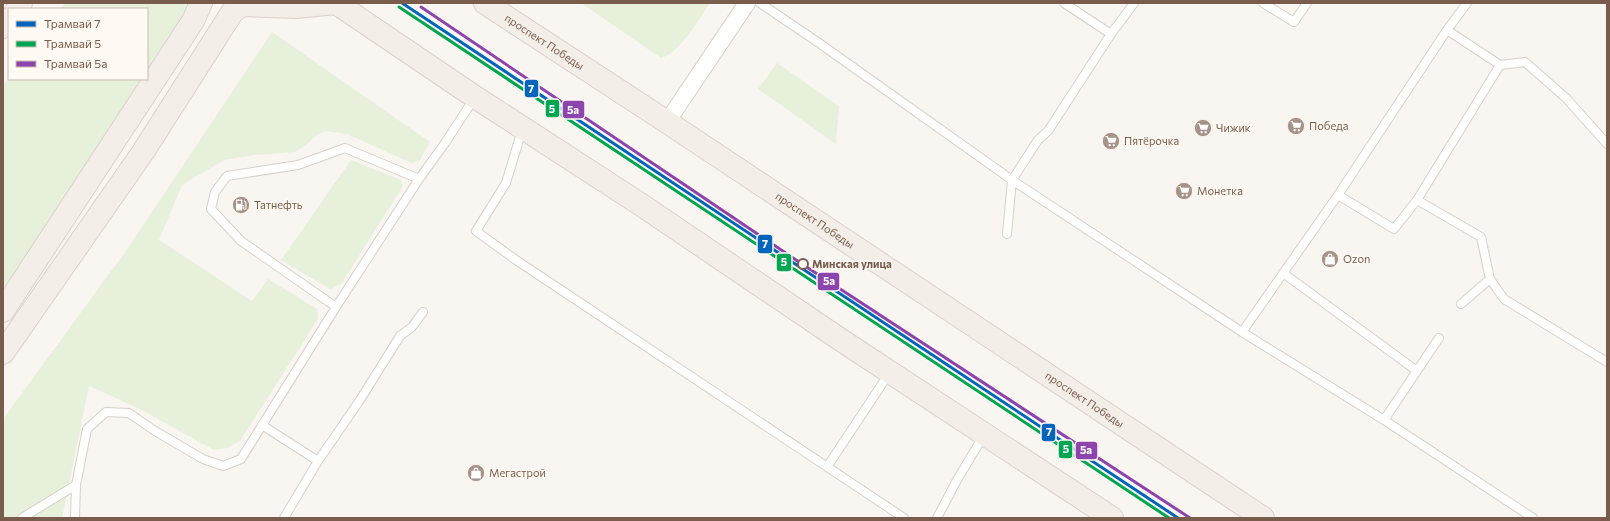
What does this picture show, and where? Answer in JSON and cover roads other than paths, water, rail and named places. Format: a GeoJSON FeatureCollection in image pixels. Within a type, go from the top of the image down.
{"type":"FeatureCollection","features":[{"type":"Feature","properties":{"kind":"main road"},"geometry":{"type":"LineString","coordinates":[[3,311],[193,21],[201,3]]}},
{"type":"Feature","properties":{"kind":"main road"},"geometry":{"type":"LineString","coordinates":[[3,354],[143,152],[220,29],[233,11],[243,5],[296,7],[336,3],[475,97],[640,204],[890,372],[1112,518]]}},
{"type":"Feature","properties":{"kind":"main road","name":"проспект Победы"},"geometry":{"type":"LineString","coordinates":[[485,3],[1264,518]]}},
{"type":"Feature","properties":{"kind":"street"},"geometry":{"type":"LineString","coordinates":[[667,122],[747,3]]}},
{"type":"Feature","properties":{"kind":"lane"},"geometry":{"type":"LineString","coordinates":[[760,3],[1012,180],[1242,332],[1384,420],[1534,518]]}},
{"type":"Feature","properties":{"kind":"lane"},"geometry":{"type":"LineString","coordinates":[[1064,3],[1111,34]]}},
{"type":"Feature","properties":{"kind":"lane"},"geometry":{"type":"LineString","coordinates":[[1007,234],[1012,180],[1038,140],[1048,131],[1111,34],[1134,3]]}},
{"type":"Feature","properties":{"kind":"lane"},"geometry":{"type":"LineString","coordinates":[[1263,3],[1294,22],[1307,3]]}},
{"type":"Feature","properties":{"kind":"lane"},"geometry":{"type":"LineString","coordinates":[[1242,332],[1338,195],[1447,30],[1468,3]]}},
{"type":"Feature","properties":{"kind":"lane"},"geometry":{"type":"LineString","coordinates":[[1447,30],[1500,65],[1525,62],[1566,98],[1607,144]]}},
{"type":"Feature","properties":{"kind":"lane"},"geometry":{"type":"LineString","coordinates":[[1338,195],[1394,229],[1417,200],[1500,65]]}},
{"type":"Feature","properties":{"kind":"lane"},"geometry":{"type":"LineString","coordinates":[[75,518],[76,485],[87,429],[106,412],[129,413],[155,431],[203,459],[223,466],[241,460],[336,307],[419,179],[475,97]]}},
{"type":"Feature","properties":{"kind":"lane"},"geometry":{"type":"LineString","coordinates":[[523,127],[506,183],[476,231],[516,260],[904,518]]}},
{"type":"Feature","properties":{"kind":"lane"},"geometry":{"type":"LineString","coordinates":[[336,307],[241,241],[211,208],[215,192],[227,176],[298,165],[345,148],[419,179]]}},
{"type":"Feature","properties":{"kind":"lane"},"geometry":{"type":"LineString","coordinates":[[1417,200],[1481,237],[1490,279],[1504,299],[1607,362]]}},
{"type":"Feature","properties":{"kind":"lane"},"geometry":{"type":"LineString","coordinates":[[1283,273],[1417,371]]}},
{"type":"Feature","properties":{"kind":"lane"},"geometry":{"type":"LineString","coordinates":[[1462,304],[1490,279]]}},
{"type":"Feature","properties":{"kind":"lane"},"geometry":{"type":"LineString","coordinates":[[284,518],[318,461],[360,400],[400,336],[412,326],[423,312]]}},
{"type":"Feature","properties":{"kind":"lane"},"geometry":{"type":"LineString","coordinates":[[1384,420],[1439,338]]}},
{"type":"Feature","properties":{"kind":"lane"},"geometry":{"type":"LineString","coordinates":[[827,467],[890,372]]}},
{"type":"Feature","properties":{"kind":"lane"},"geometry":{"type":"LineString","coordinates":[[262,425],[318,461]]}},
{"type":"Feature","properties":{"kind":"lane"},"geometry":{"type":"LineString","coordinates":[[937,518],[984,434]]}},
{"type":"Feature","properties":{"kind":"lane"},"geometry":{"type":"LineString","coordinates":[[22,518],[76,485]]}},
{"type":"Feature","properties":{"kind":"tram line","name":"7"},"geometry":{"type":"LineString","coordinates":[[402,3],[1178,518]]}},
{"type":"Feature","properties":{"kind":"tram line","name":"5"},"geometry":{"type":"LineString","coordinates":[[399,7],[1169,518]]}},
{"type":"Feature","properties":{"kind":"tram line","name":"5а"},"geometry":{"type":"LineString","coordinates":[[421,7],[802,264],[1190,518]]}},
{"type":"Feature","properties":{"kind":"place","name":"Победа"},"geometry":{"type":"Point","coordinates":[1296,126]}},
{"type":"Feature","properties":{"kind":"place","name":"Чижик"},"geometry":{"type":"Point","coordinates":[1203,128]}},
{"type":"Feature","properties":{"kind":"place","name":"Пятёрочка"},"geometry":{"type":"Point","coordinates":[1111,141]}},
{"type":"Feature","properties":{"kind":"place","name":"Монетка"},"geometry":{"type":"Point","coordinates":[1184,191]}},
{"type":"Feature","properties":{"kind":"place","name":"Татнефть"},"geometry":{"type":"Point","coordinates":[241,205]}},
{"type":"Feature","properties":{"kind":"place","name":"Ozon"},"geometry":{"type":"Point","coordinates":[1330,259]}},
{"type":"Feature","properties":{"kind":"place","name":"Минская улица"},"geometry":{"type":"Point","coordinates":[803,264]}},
{"type":"Feature","properties":{"kind":"place","name":"Мегастрой"},"geometry":{"type":"Point","coordinates":[476,473]}}]}
